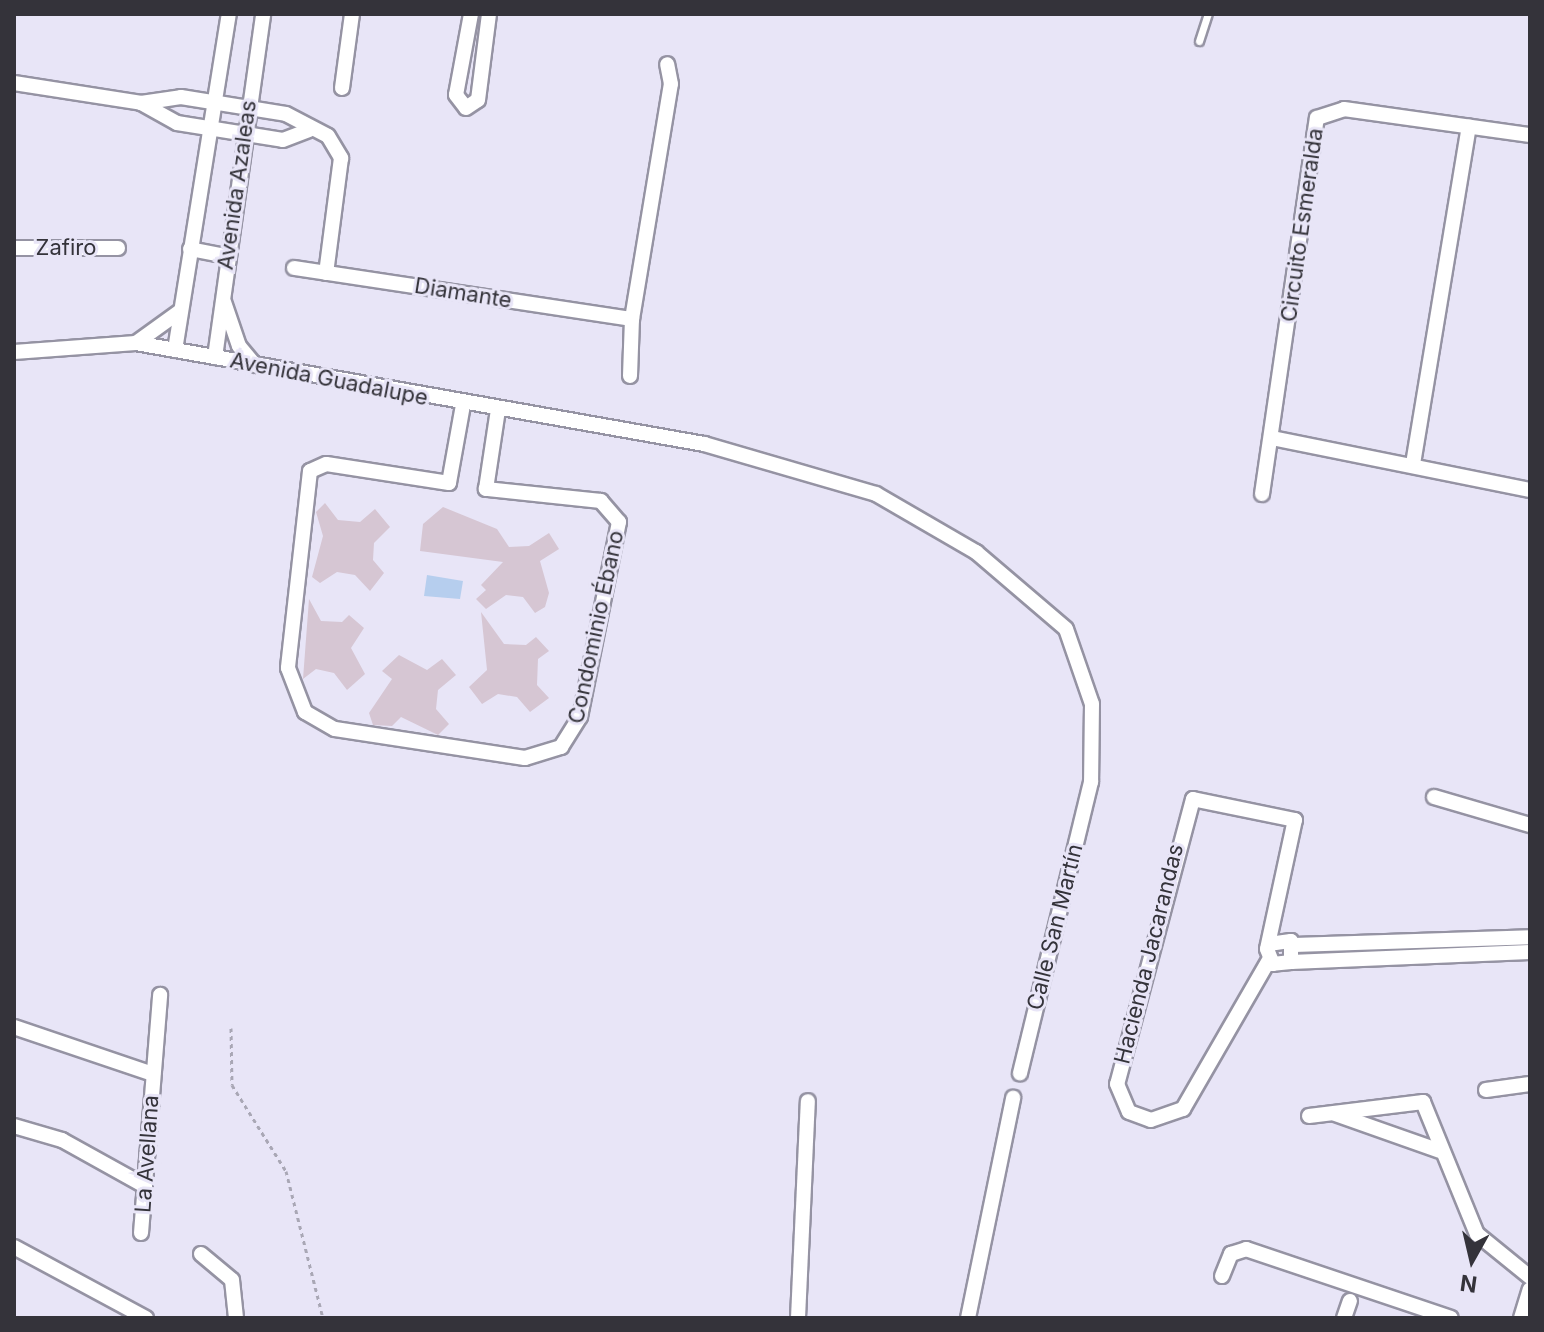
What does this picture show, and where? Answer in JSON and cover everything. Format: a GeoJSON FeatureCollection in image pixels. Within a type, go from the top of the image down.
{"type":"FeatureCollection","features":[{"type":"Feature","properties":{"kind":"street","name":"Avenida Azaleas"},"geometry":{"type":"LineString","coordinates":[[175,350],[229,14]]}},
{"type":"Feature","properties":{"kind":"street","name":"Avenida Azaleas"},"geometry":{"type":"LineString","coordinates":[[215,357],[221,295],[263,14]]}},
{"type":"Feature","properties":{"kind":"street"},"geometry":{"type":"LineString","coordinates":[[342,88],[352,14]]}},
{"type":"Feature","properties":{"kind":"street"},"geometry":{"type":"LineString","coordinates":[[471,14],[456,95],[466,108],[478,100],[489,14]]}},
{"type":"Feature","properties":{"kind":"street"},"geometry":{"type":"LineString","coordinates":[[630,376],[632,319],[671,84],[667,64]]}},
{"type":"Feature","properties":{"kind":"street"},"geometry":{"type":"LineString","coordinates":[[14,83],[141,103],[181,97],[286,114],[309,130],[328,136],[341,158],[326,273]]}},
{"type":"Feature","properties":{"kind":"street"},"geometry":{"type":"LineString","coordinates":[[141,103],[177,123],[210,129],[283,140],[309,130]]}},
{"type":"Feature","properties":{"kind":"street","name":"Circuito Esmeralda"},"geometry":{"type":"LineString","coordinates":[[1262,494],[1317,118],[1344,109],[1530,135]]}},
{"type":"Feature","properties":{"kind":"street"},"geometry":{"type":"LineString","coordinates":[[1413,464],[1469,127]]}},
{"type":"Feature","properties":{"kind":"street","name":"Zafiro"},"geometry":{"type":"LineString","coordinates":[[14,248],[118,248]]}},
{"type":"Feature","properties":{"kind":"street"},"geometry":{"type":"LineString","coordinates":[[190,249],[227,256]]}},
{"type":"Feature","properties":{"kind":"street","name":"Diamante"},"geometry":{"type":"LineString","coordinates":[[294,268],[632,319]]}},
{"type":"Feature","properties":{"kind":"street"},"geometry":{"type":"LineString","coordinates":[[221,295],[239,346],[255,365]]}},
{"type":"Feature","properties":{"kind":"street"},"geometry":{"type":"LineString","coordinates":[[136,343],[179,312]]}},
{"type":"Feature","properties":{"kind":"street","name":"Avenida Guadalupe"},"geometry":{"type":"LineString","coordinates":[[14,352],[136,343],[642,436]]}},
{"type":"Feature","properties":{"kind":"street","name":"Condominio Ébano"},"geometry":{"type":"LineString","coordinates":[[463,405],[449,483],[326,464],[310,471],[289,646],[293,691],[305,712],[335,729],[544,755],[561,747],[580,717],[617,513],[601,501],[486,489],[498,410]]}},
{"type":"Feature","properties":{"kind":"street","name":"Calle San Martín"},"geometry":{"type":"LineString","coordinates":[[642,436],[808,470],[931,521],[976,552],[1050,613],[1077,648],[1091,691],[1091,782],[1020,1073]]}},
{"type":"Feature","properties":{"kind":"street"},"geometry":{"type":"LineString","coordinates":[[1272,438],[1530,490]]}},
{"type":"Feature","properties":{"kind":"street"},"geometry":{"type":"LineString","coordinates":[[1434,797],[1530,825]]}},
{"type":"Feature","properties":{"kind":"street","name":"Hacienda Jacarandas"},"geometry":{"type":"LineString","coordinates":[[1269,944],[1295,820],[1193,799],[1117,1084],[1129,1112],[1151,1120],[1183,1109],[1269,960]]}},
{"type":"Feature","properties":{"kind":"street"},"geometry":{"type":"LineString","coordinates":[[1530,937],[1294,945],[1281,937],[1269,944],[1269,960],[1291,962],[1530,952]]}},
{"type":"Feature","properties":{"kind":"street"},"geometry":{"type":"LineString","coordinates":[[1441,940],[1442,956]]}},
{"type":"Feature","properties":{"kind":"street"},"geometry":{"type":"LineString","coordinates":[[1291,962],[1294,945]]}},
{"type":"Feature","properties":{"kind":"street","name":"La Avellana"},"geometry":{"type":"LineString","coordinates":[[141,1233],[160,995]]}},
{"type":"Feature","properties":{"kind":"street","name":"La Avellana"},"geometry":{"type":"LineString","coordinates":[[14,1027],[153,1074]]}},
{"type":"Feature","properties":{"kind":"street"},"geometry":{"type":"LineString","coordinates":[[1486,1090],[1530,1084]]}},
{"type":"Feature","properties":{"kind":"street"},"geometry":{"type":"LineString","coordinates":[[968,1318],[1013,1098]]}},
{"type":"Feature","properties":{"kind":"street"},"geometry":{"type":"LineString","coordinates":[[798,1318],[808,1101]]}},
{"type":"Feature","properties":{"kind":"street"},"geometry":{"type":"LineString","coordinates":[[1309,1116],[1423,1102],[1440,1151],[1477,1234],[1530,1277]]}},
{"type":"Feature","properties":{"kind":"street"},"geometry":{"type":"LineString","coordinates":[[1334,1114],[1440,1151]]}},
{"type":"Feature","properties":{"kind":"street"},"geometry":{"type":"LineString","coordinates":[[14,1126],[62,1140],[145,1186]]}},
{"type":"Feature","properties":{"kind":"street"},"geometry":{"type":"LineString","coordinates":[[14,1264],[16,1248],[146,1318]]}},
{"type":"Feature","properties":{"kind":"street"},"geometry":{"type":"LineString","coordinates":[[1222,1276],[1231,1254],[1246,1249],[1451,1318]]}},
{"type":"Feature","properties":{"kind":"street"},"geometry":{"type":"LineString","coordinates":[[201,1254],[232,1280],[236,1318]]}},
{"type":"Feature","properties":{"kind":"street"},"geometry":{"type":"LineString","coordinates":[[1521,1318],[1530,1289]]}},
{"type":"Feature","properties":{"kind":"street"},"geometry":{"type":"LineString","coordinates":[[1344,1318],[1350,1301]]}},
{"type":"Feature","properties":{"kind":"lane"},"geometry":{"type":"LineString","coordinates":[[1199,41],[1208,14]]}},
{"type":"Feature","properties":{"kind":"path"},"geometry":{"type":"LineString","coordinates":[[231,1028],[232,1085],[286,1171],[323,1318]]}},
{"type":"Feature","properties":{"kind":"water"},"geometry":{"type":"Polygon","coordinates":[[[427,575],[463,581],[460,599],[424,596],[427,575]]]}},
{"type":"Feature","properties":{"kind":"building"},"geometry":{"type":"Polygon","coordinates":[[[325,503],[338,520],[360,522],[375,509],[390,527],[374,543],[373,560],[384,573],[370,591],[355,575],[337,572],[320,583],[312,577],[323,536],[316,512],[325,503]]]}},
{"type":"Feature","properties":{"kind":"building"},"geometry":{"type":"Polygon","coordinates":[[[443,507],[497,529],[509,547],[529,546],[549,533],[559,549],[540,561],[549,593],[545,607],[535,613],[523,597],[506,595],[486,609],[476,599],[486,590],[481,585],[503,562],[420,551],[423,524],[443,507]]]}},
{"type":"Feature","properties":{"kind":"building"},"geometry":{"type":"Polygon","coordinates":[[[309,599],[321,621],[342,622],[349,615],[364,628],[351,648],[365,674],[347,690],[334,673],[316,669],[303,679],[309,599]]]}},
{"type":"Feature","properties":{"kind":"building"},"geometry":{"type":"Polygon","coordinates":[[[481,612],[504,644],[526,645],[536,637],[549,651],[538,659],[537,685],[549,698],[530,712],[517,697],[498,694],[482,704],[469,687],[487,670],[481,612]]]}},
{"type":"Feature","properties":{"kind":"building"},"geometry":{"type":"Polygon","coordinates":[[[399,655],[427,670],[442,659],[456,675],[438,690],[436,709],[449,724],[438,735],[401,717],[392,726],[373,725],[369,713],[392,679],[382,671],[399,655]]]}}]}
